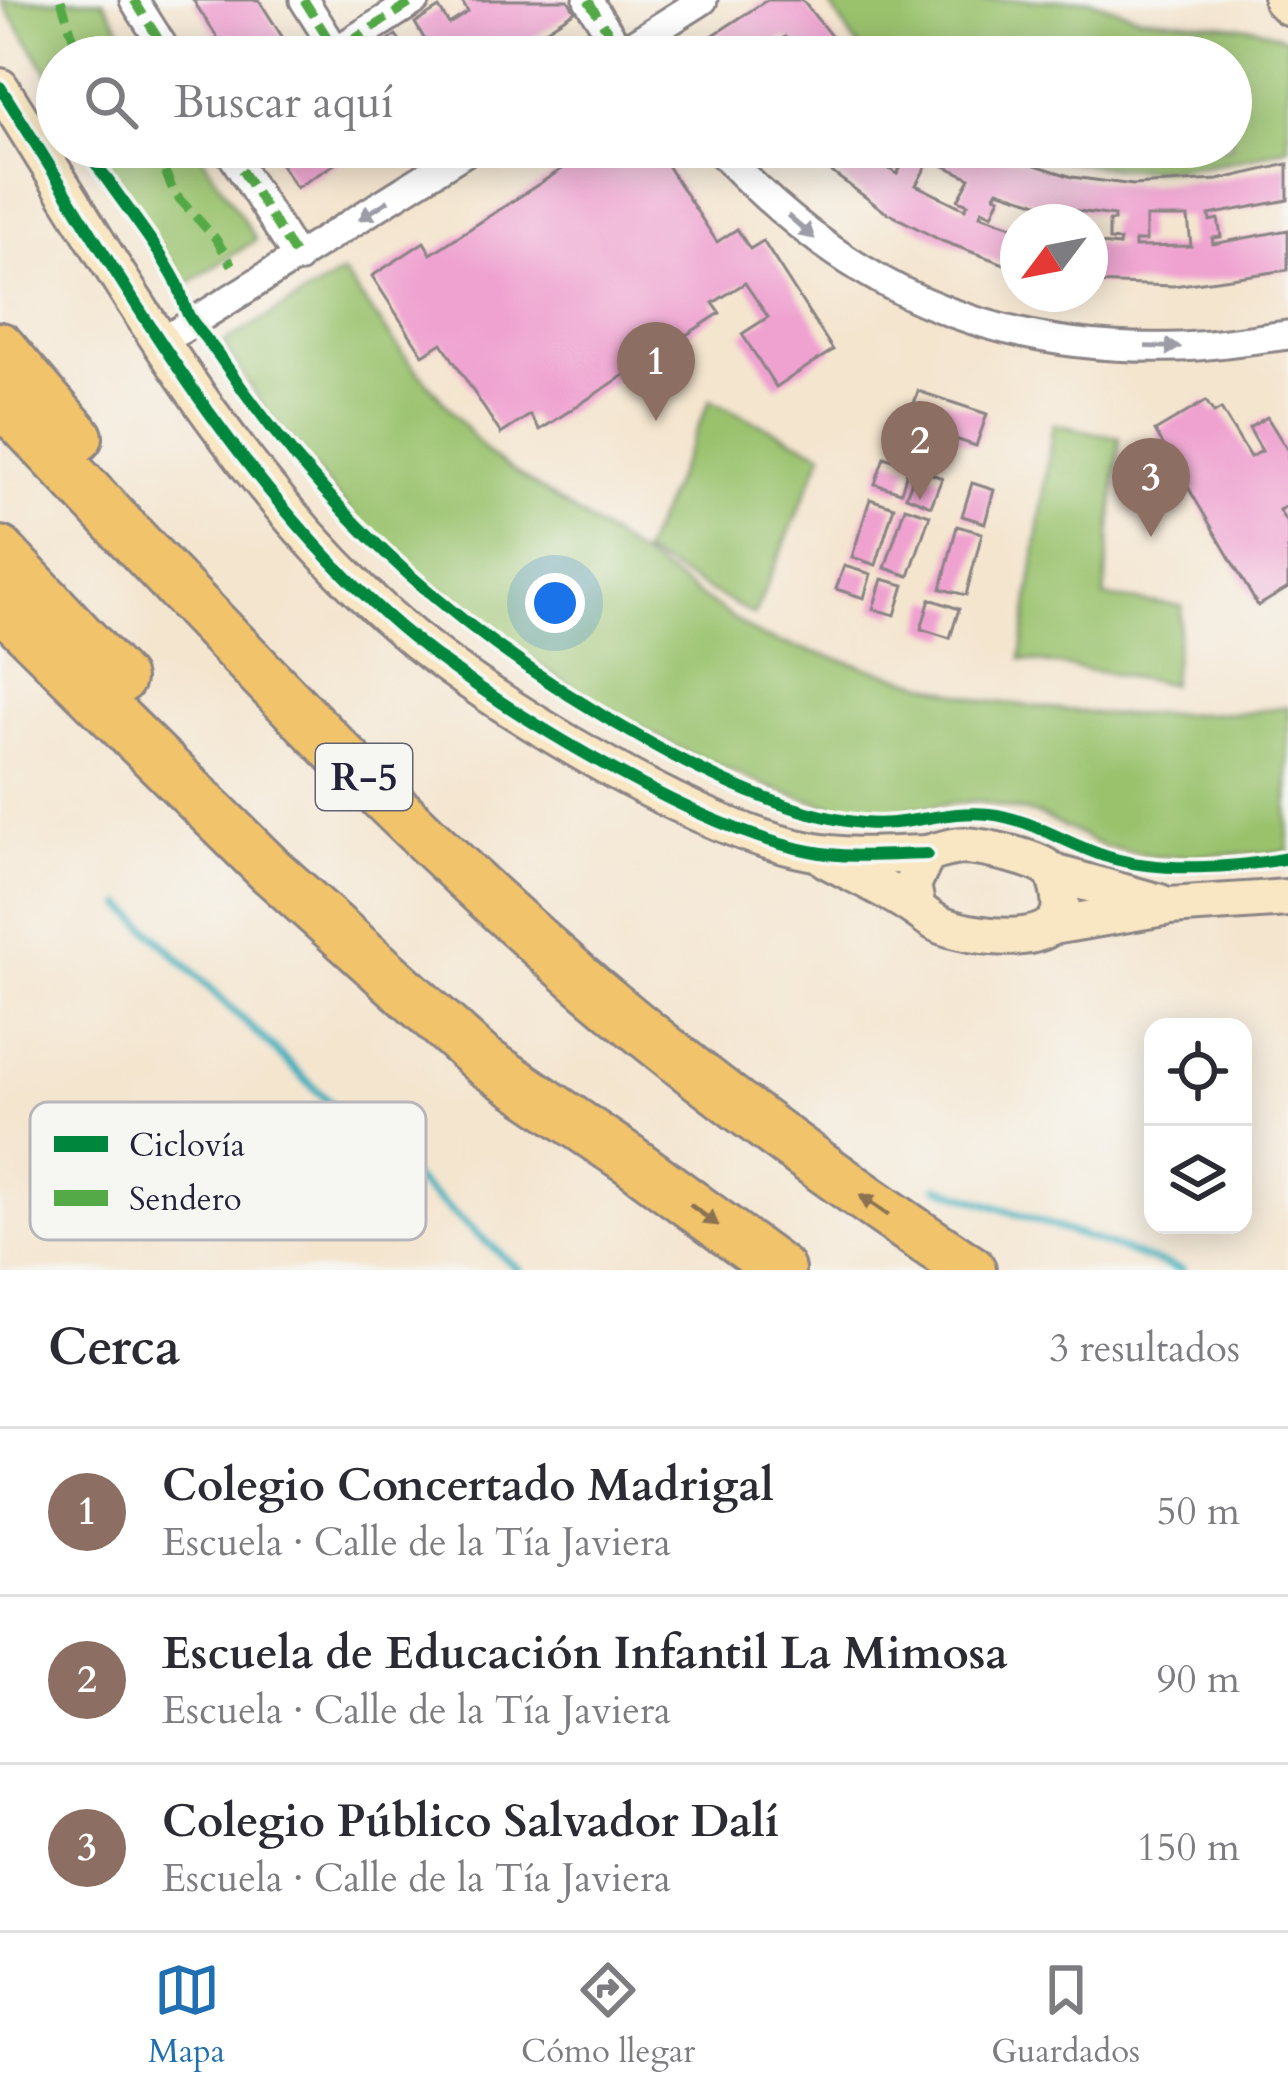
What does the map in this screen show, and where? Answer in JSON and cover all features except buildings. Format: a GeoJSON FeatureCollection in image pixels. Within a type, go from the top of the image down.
{"type":"FeatureCollection","features":[{"type":"Feature","properties":{"kind":"highway"},"geometry":{"type":"LineString","coordinates":[[0,347],[287,667],[758,1121]]}},
{"type":"Feature","properties":{"kind":"highway","name":"R-5"},"geometry":{"type":"LineString","coordinates":[[0,400],[414,827],[592,989],[758,1121],[971,1270]]}},
{"type":"Feature","properties":{"kind":"highway","name":"R-5"},"geometry":{"type":"LineString","coordinates":[[0,551],[119,677],[372,928],[629,1159],[780,1270]]}},
{"type":"Feature","properties":{"kind":"highway"},"geometry":{"type":"LineString","coordinates":[[0,604],[270,870],[482,1060],[629,1159]]}},
{"type":"Feature","properties":{"kind":"street"},"geometry":{"type":"LineString","coordinates":[[134,0],[157,36]]}},
{"type":"Feature","properties":{"kind":"street"},"geometry":{"type":"LineString","coordinates":[[304,0],[322,36]]}},
{"type":"Feature","properties":{"kind":"street"},"geometry":{"type":"LineString","coordinates":[[359,36],[416,0]]}},
{"type":"Feature","properties":{"kind":"street"},"geometry":{"type":"LineString","coordinates":[[588,0],[618,36]]}},
{"type":"Feature","properties":{"kind":"street"},"geometry":{"type":"LineString","coordinates":[[653,36],[704,0]]}},
{"type":"Feature","properties":{"kind":"street"},"geometry":{"type":"LineString","coordinates":[[0,87],[36,143]]}},
{"type":"Feature","properties":{"kind":"street"},"geometry":{"type":"LineString","coordinates":[[52,168],[231,442],[290,513],[403,628],[539,727],[686,806],[812,852],[953,930],[1014,938],[1039,934],[1052,926],[1170,906],[1288,898]]}},
{"type":"Feature","properties":{"kind":"street"},"geometry":{"type":"LineString","coordinates":[[240,168],[298,259]]}},
{"type":"Feature","properties":{"kind":"street"},"geometry":{"type":"LineString","coordinates":[[163,341],[439,168]]}},
{"type":"Feature","properties":{"kind":"street"},"geometry":{"type":"LineString","coordinates":[[736,168],[841,259],[940,311],[1026,334],[1136,346],[1181,347],[1288,334]]}},
{"type":"Feature","properties":{"kind":"street"},"geometry":{"type":"LineString","coordinates":[[812,852],[866,856],[927,854],[958,846],[986,849],[1170,906]]}},
{"type":"Feature","properties":{"kind":"street"},"geometry":{"type":"LineString","coordinates":[[917,909],[912,885],[927,854]]}},
{"type":"Feature","properties":{"kind":"street"},"geometry":{"type":"LineString","coordinates":[[1052,926],[1061,904],[1053,873]]}},
{"type":"Feature","properties":{"kind":"green space"},"geometry":{"type":"Polygon","coordinates":[[[1,0],[103,0],[126,36],[36,36],[36,54],[1,0]]]}},
{"type":"Feature","properties":{"kind":"green space"},"geometry":{"type":"Polygon","coordinates":[[[827,0],[1090,0],[1138,16],[1257,28],[1288,39],[1288,147],[1252,157],[1252,36],[851,36],[827,0]]]}},
{"type":"Feature","properties":{"kind":"green space"},"geometry":{"type":"Polygon","coordinates":[[[108,168],[210,168],[256,240],[184,286],[108,168]]]}},
{"type":"Feature","properties":{"kind":"green space"},"geometry":{"type":"Polygon","coordinates":[[[343,273],[404,355],[488,454],[761,637],[985,701],[1111,715],[1245,713],[1288,706],[1288,852],[1156,857],[1103,846],[1039,815],[976,801],[862,815],[776,790],[690,754],[588,698],[449,605],[362,526],[266,411],[223,343],[343,273]]]}},
{"type":"Feature","properties":{"kind":"green space"},"geometry":{"type":"Polygon","coordinates":[[[710,400],[823,453],[754,615],[642,554],[710,400]]]}},
{"type":"Feature","properties":{"kind":"green space"},"geometry":{"type":"Polygon","coordinates":[[[1053,424],[1120,438],[1104,597],[1182,606],[1171,684],[1021,659],[1053,424]]]}},
{"type":"Feature","properties":{"kind":"waterway"},"geometry":{"type":"LineString","coordinates":[[123,905],[329,1102]]}},
{"type":"Feature","properties":{"kind":"waterway"},"geometry":{"type":"LineString","coordinates":[[938,1187],[1182,1270]]}},
{"type":"Feature","properties":{"kind":"waterway"},"geometry":{"type":"LineString","coordinates":[[426,1190],[519,1270]]}},
{"type":"Feature","properties":{"kind":"marked path"},"geometry":{"type":"LineString","coordinates":[[61,0],[72,36]]}},
{"type":"Feature","properties":{"kind":"marked path"},"geometry":{"type":"LineString","coordinates":[[134,0],[157,36]]}},
{"type":"Feature","properties":{"kind":"marked path"},"geometry":{"type":"LineString","coordinates":[[304,0],[327,36]]}},
{"type":"Feature","properties":{"kind":"marked path"},"geometry":{"type":"LineString","coordinates":[[359,36],[416,0]]}},
{"type":"Feature","properties":{"kind":"marked path"},"geometry":{"type":"LineString","coordinates":[[588,0],[611,36]]}},
{"type":"Feature","properties":{"kind":"marked path"},"geometry":{"type":"LineString","coordinates":[[164,168],[174,193],[216,239],[232,265]]}},
{"type":"Feature","properties":{"kind":"marked path"},"geometry":{"type":"LineString","coordinates":[[240,168],[298,259]]}},
{"type":"Feature","properties":{"kind":"cycle path"},"geometry":{"type":"LineString","coordinates":[[0,87],[36,145]]}},
{"type":"Feature","properties":{"kind":"cycle path"},"geometry":{"type":"LineString","coordinates":[[51,168],[223,431],[327,557],[409,635],[485,692],[566,742],[698,813],[783,845],[824,853],[927,854]]}},
{"type":"Feature","properties":{"kind":"cycle path"},"geometry":{"type":"LineString","coordinates":[[100,168],[167,265],[193,322],[311,475],[359,527],[463,620],[580,702],[721,779],[834,819],[878,824],[989,814],[1020,821],[1108,857],[1150,865],[1222,866],[1288,858]]}},
{"type":"Feature","properties":{"kind":"place","name":"Colegio Concertado Madrigal"},"geometry":{"type":"Point","coordinates":[656,421]}},
{"type":"Feature","properties":{"kind":"place","name":"Escuela de Educación Infantil La Mimosa"},"geometry":{"type":"Point","coordinates":[920,500]}},
{"type":"Feature","properties":{"kind":"place","name":"Colegio Público Salvador Dalí"},"geometry":{"type":"Point","coordinates":[1151,537]}}]}
